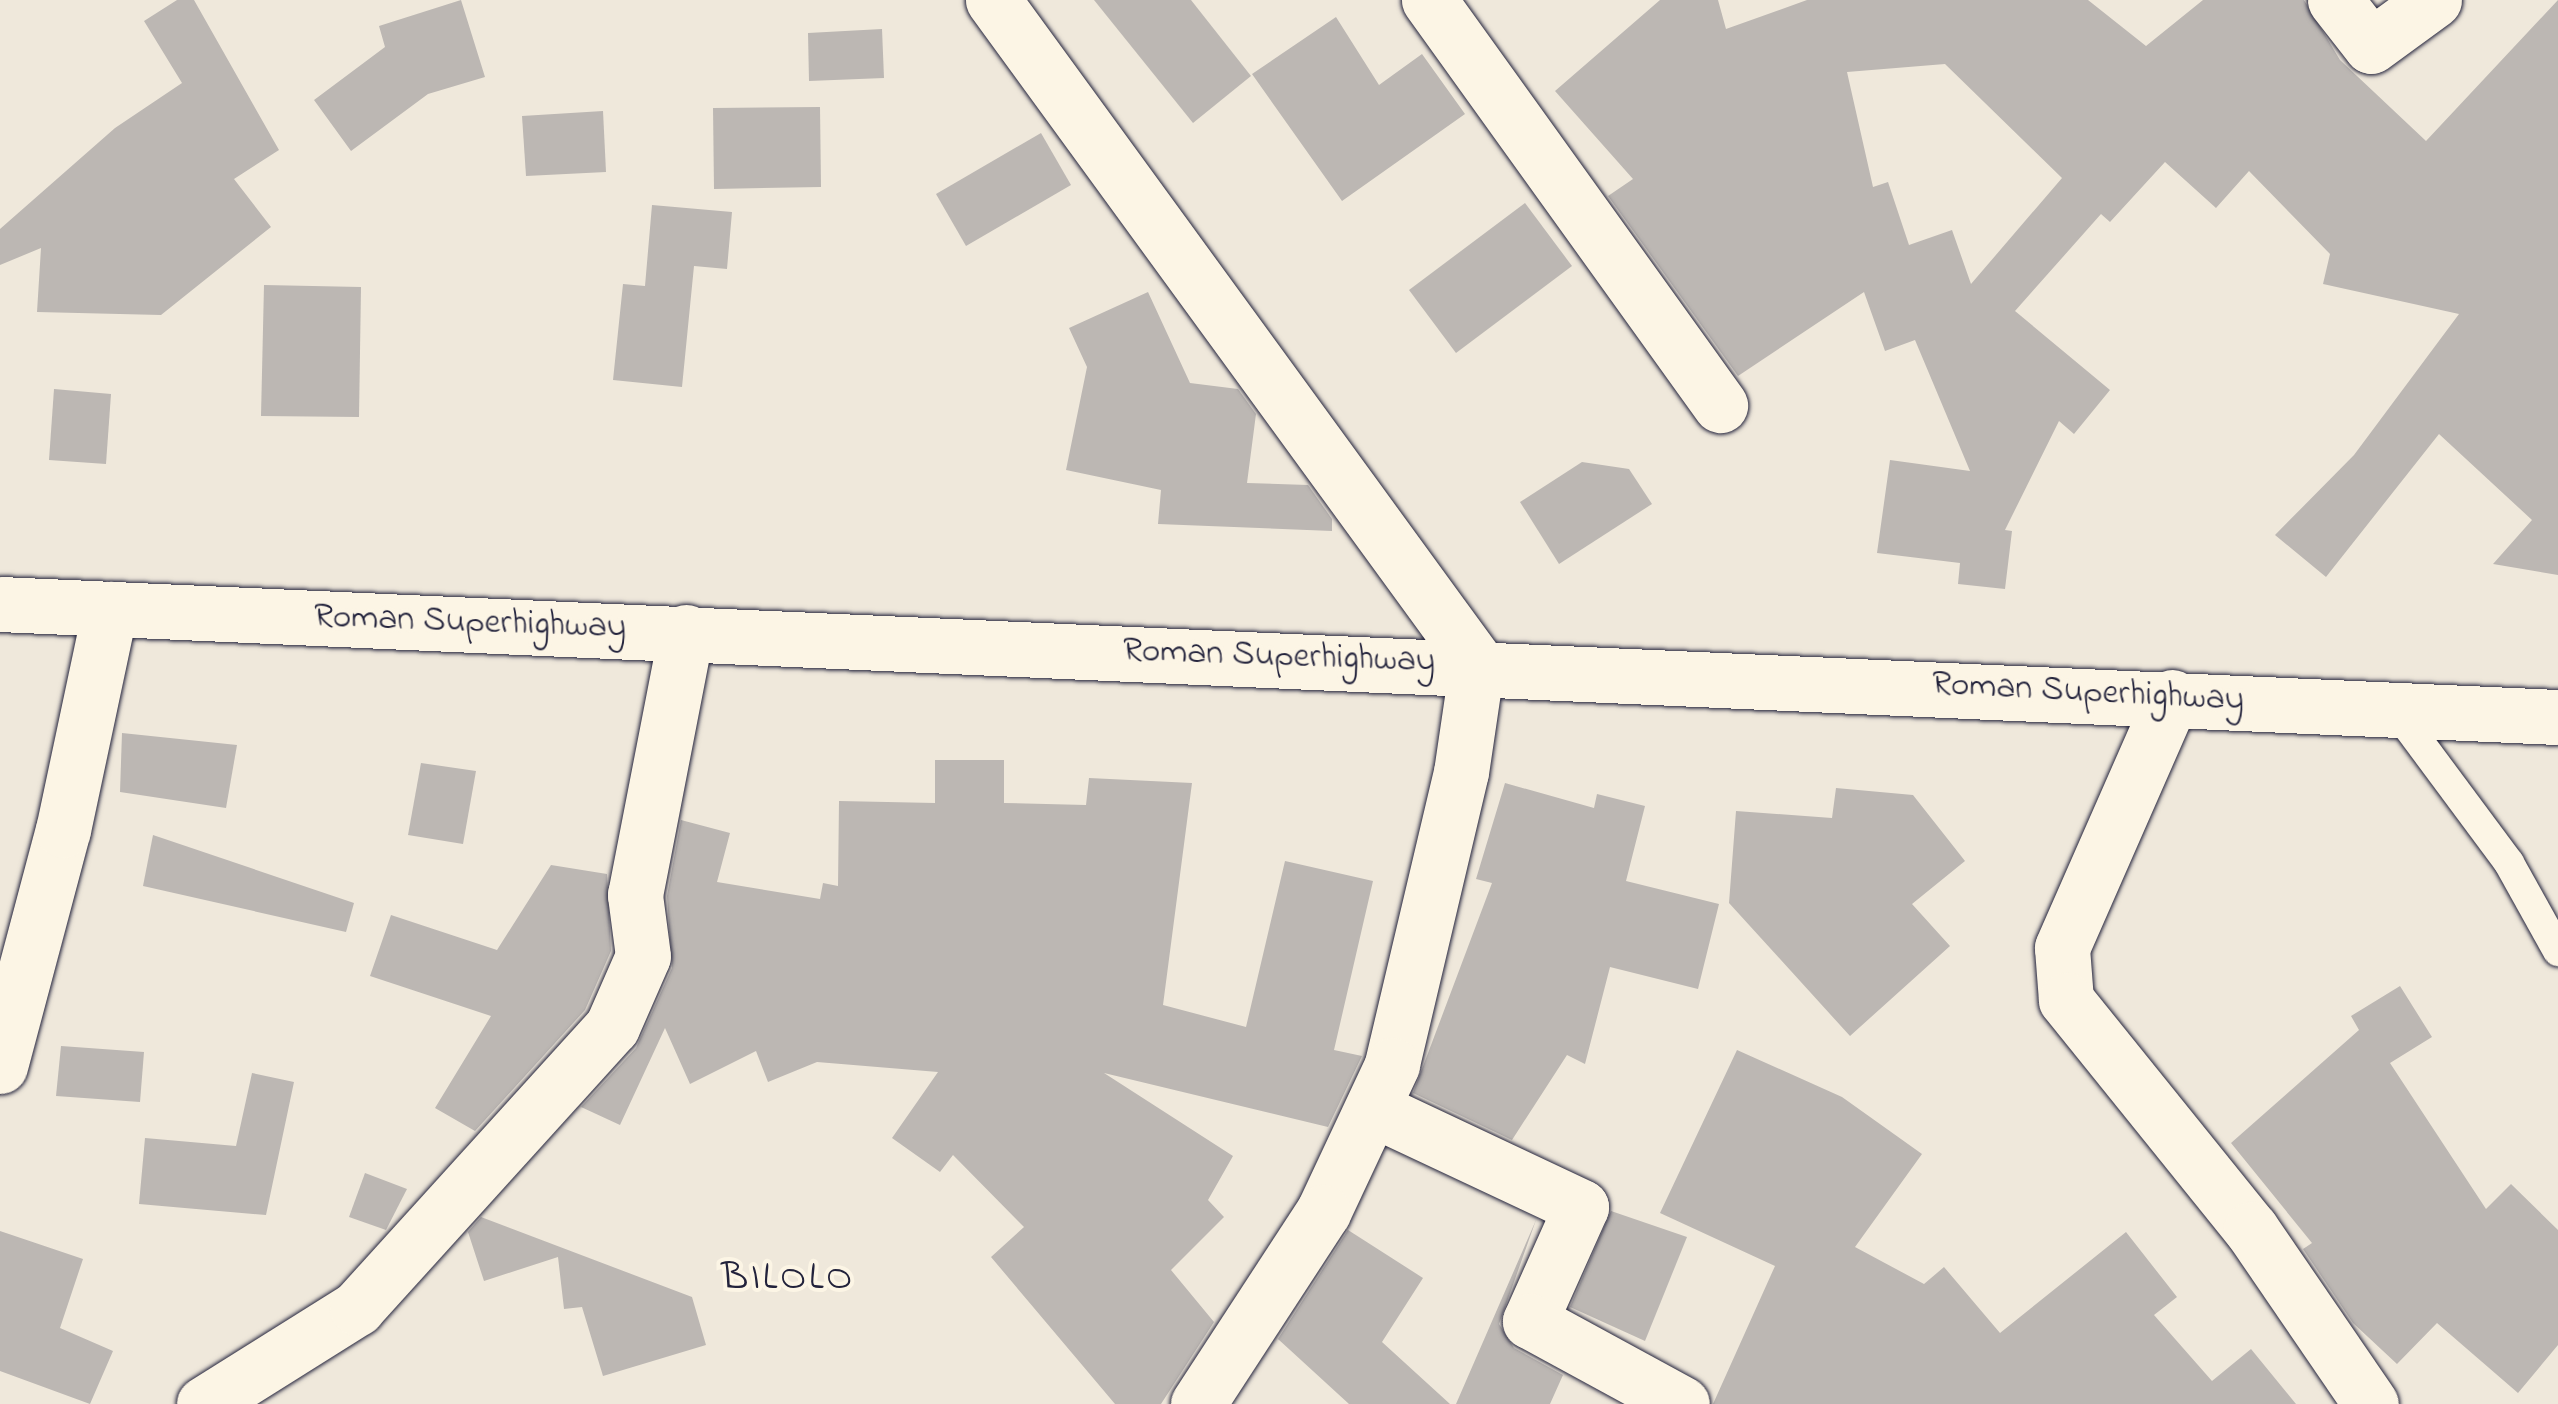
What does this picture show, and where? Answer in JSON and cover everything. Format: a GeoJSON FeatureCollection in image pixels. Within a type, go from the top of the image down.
{"type":"FeatureCollection","features":[{"type":"Feature","properties":{"kind":"street"},"geometry":{"type":"LineString","coordinates":[[993,0],[1477,664],[1408,1014],[1373,1109],[1324,1212],[1198,1404]]}},
{"type":"Feature","properties":{"kind":"street"},"geometry":{"type":"LineString","coordinates":[[1428,0],[1720,405]]}},
{"type":"Feature","properties":{"kind":"street"},"geometry":{"type":"LineString","coordinates":[[2335,0],[2371,46],[2434,0]]}},
{"type":"Feature","properties":{"kind":"street","name":"Roman Superhighway"},"geometry":{"type":"LineString","coordinates":[[0,604],[1477,664],[2558,717]]}},
{"type":"Feature","properties":{"kind":"street"},"geometry":{"type":"LineString","coordinates":[[0,1066],[63,830],[110,608]]}},
{"type":"Feature","properties":{"kind":"street"},"geometry":{"type":"LineString","coordinates":[[204,1404],[356,1308],[612,1027],[644,956],[635,895],[686,632]]}},
{"type":"Feature","properties":{"kind":"street"},"geometry":{"type":"LineString","coordinates":[[2172,696],[2062,948],[2066,1000],[2251,1229],[2371,1404]]}},
{"type":"Feature","properties":{"kind":"street"},"geometry":{"type":"LineString","coordinates":[[1373,1109],[1581,1208],[1530,1321],[1682,1404]]}},
{"type":"Feature","properties":{"kind":"lane"},"geometry":{"type":"LineString","coordinates":[[2394,708],[2509,863],[2558,951]]}},
{"type":"Feature","properties":{"kind":"building"},"geometry":{"type":"Polygon","coordinates":[[[177,0],[194,0],[279,150],[234,179],[271,227],[161,315],[37,312],[41,248],[0,265],[0,229],[115,128],[182,83],[144,21],[177,0]]]}},
{"type":"Feature","properties":{"kind":"building"},"geometry":{"type":"Polygon","coordinates":[[[461,0],[485,77],[428,94],[351,151],[314,100],[385,47],[379,26],[461,0]]]}},
{"type":"Feature","properties":{"kind":"building"},"geometry":{"type":"Polygon","coordinates":[[[1094,0],[1191,0],[1251,76],[1193,123],[1094,0]]]}},
{"type":"Feature","properties":{"kind":"building"},"geometry":{"type":"Polygon","coordinates":[[[1660,0],[1718,0],[1726,29],[1807,0],[2088,0],[2146,46],[2203,0],[2304,0],[2340,60],[2426,141],[2558,0],[2558,575],[2493,564],[2532,520],[2439,434],[2326,577],[2275,535],[2354,455],[2459,314],[2323,284],[2330,254],[2249,171],[2216,208],[2165,162],[2110,222],[2101,214],[2015,311],[2110,390],[2074,434],[2059,421],[2005,530],[2012,531],[2005,589],[1958,584],[1960,563],[1877,553],[1890,460],[1970,471],[1915,340],[1885,351],[1864,292],[1738,376],[1608,196],[1633,179],[1555,91],[1660,0]],[[1945,64],[1847,72],[1873,187],[1888,182],[1909,245],[1952,230],[1971,284],[2062,178],[1945,64]]]}},
{"type":"Feature","properties":{"kind":"building"},"geometry":{"type":"Polygon","coordinates":[[[1336,17],[1379,85],[1422,54],[1465,114],[1342,201],[1252,74],[1336,17]]]}},
{"type":"Feature","properties":{"kind":"building"},"geometry":{"type":"Polygon","coordinates":[[[882,29],[884,78],[809,81],[808,33],[882,29]]]}},
{"type":"Feature","properties":{"kind":"building"},"geometry":{"type":"Polygon","coordinates":[[[820,107],[821,187],[714,189],[713,108],[820,107]]]}},
{"type":"Feature","properties":{"kind":"building"},"geometry":{"type":"Polygon","coordinates":[[[603,111],[606,172],[526,176],[522,116],[603,111]]]}},
{"type":"Feature","properties":{"kind":"building"},"geometry":{"type":"Polygon","coordinates":[[[1041,133],[1071,185],[966,246],[936,194],[1041,133]]]}},
{"type":"Feature","properties":{"kind":"building"},"geometry":{"type":"Polygon","coordinates":[[[1525,203],[1572,266],[1456,353],[1409,290],[1525,203]]]}},
{"type":"Feature","properties":{"kind":"building"},"geometry":{"type":"Polygon","coordinates":[[[652,205],[732,212],[727,269],[694,266],[682,387],[613,380],[623,284],[645,286],[652,205]]]}},
{"type":"Feature","properties":{"kind":"building"},"geometry":{"type":"Polygon","coordinates":[[[264,285],[361,287],[359,417],[261,416],[264,285]]]}},
{"type":"Feature","properties":{"kind":"building"},"geometry":{"type":"Polygon","coordinates":[[[1148,292],[1190,383],[1238,389],[1256,414],[1247,483],[1308,485],[1332,519],[1332,531],[1158,524],[1161,490],[1066,470],[1087,367],[1069,328],[1148,292]]]}},
{"type":"Feature","properties":{"kind":"building"},"geometry":{"type":"Polygon","coordinates":[[[54,389],[111,394],[106,464],[49,460],[54,389]]]}},
{"type":"Feature","properties":{"kind":"building"},"geometry":{"type":"Polygon","coordinates":[[[1582,462],[1629,469],[1652,504],[1559,564],[1520,502],[1582,462]]]}},
{"type":"Feature","properties":{"kind":"building"},"geometry":{"type":"Polygon","coordinates":[[[122,733],[237,745],[226,808],[120,792],[122,733]]]}},
{"type":"Feature","properties":{"kind":"building"},"geometry":{"type":"Polygon","coordinates":[[[935,760],[1004,760],[1004,803],[1086,805],[1089,778],[1192,783],[1163,1005],[1246,1027],[1285,861],[1373,881],[1334,1050],[1362,1056],[1328,1127],[1104,1073],[1233,1156],[1208,1200],[1224,1217],[1171,1270],[1214,1322],[1161,1404],[1115,1404],[991,1257],[1024,1227],[953,1155],[940,1172],[892,1138],[938,1072],[817,1062],[768,1082],[756,1051],[690,1084],[665,1028],[620,1125],[581,1107],[636,1048],[672,968],[667,896],[681,820],[730,833],[717,882],[820,899],[823,883],[838,886],[839,801],[935,803],[935,760]]]}},
{"type":"Feature","properties":{"kind":"building"},"geometry":{"type":"Polygon","coordinates":[[[421,763],[476,771],[463,844],[408,835],[421,763]]]}},
{"type":"Feature","properties":{"kind":"building"},"geometry":{"type":"Polygon","coordinates":[[[1505,783],[1594,808],[1597,794],[1645,806],[1626,881],[1719,904],[1698,989],[1610,967],[1585,1064],[1567,1055],[1512,1140],[1413,1093],[1492,883],[1476,879],[1505,783]]]}},
{"type":"Feature","properties":{"kind":"building"},"geometry":{"type":"Polygon","coordinates":[[[1836,788],[1913,795],[1965,861],[1912,904],[1950,946],[1850,1036],[1729,903],[1736,811],[1832,818],[1836,788]]]}},
{"type":"Feature","properties":{"kind":"building"},"geometry":{"type":"Polygon","coordinates":[[[153,835],[354,903],[346,932],[143,886],[153,835]]]}},
{"type":"Feature","properties":{"kind":"building"},"geometry":{"type":"Polygon","coordinates":[[[551,865],[607,874],[611,951],[585,1010],[475,1131],[435,1108],[491,1016],[370,976],[391,915],[497,950],[551,865]]]}},
{"type":"Feature","properties":{"kind":"building"},"geometry":{"type":"Polygon","coordinates":[[[2400,986],[2432,1037],[2390,1063],[2486,1209],[2511,1184],[2558,1230],[2558,1345],[2518,1393],[2437,1323],[2397,1364],[2353,1323],[2303,1249],[2312,1243],[2231,1143],[2359,1030],[2351,1016],[2400,986]]]}},
{"type":"Feature","properties":{"kind":"building"},"geometry":{"type":"Polygon","coordinates":[[[61,1046],[144,1052],[140,1102],[56,1096],[61,1046]]]}},
{"type":"Feature","properties":{"kind":"building"},"geometry":{"type":"Polygon","coordinates":[[[1737,1050],[1842,1097],[1922,1154],[1855,1247],[1924,1284],[1944,1267],[2000,1333],[2126,1232],[2177,1297],[2154,1315],[2212,1381],[2251,1349],[2296,1404],[1713,1404],[1775,1266],[1660,1213],[1737,1050]]]}},
{"type":"Feature","properties":{"kind":"building"},"geometry":{"type":"Polygon","coordinates":[[[252,1073],[294,1082],[266,1215],[139,1204],[145,1138],[236,1146],[252,1073]]]}},
{"type":"Feature","properties":{"kind":"building"},"geometry":{"type":"Polygon","coordinates":[[[365,1173],[407,1189],[386,1230],[349,1217],[365,1173]]]}},
{"type":"Feature","properties":{"kind":"building"},"geometry":{"type":"Polygon","coordinates":[[[1611,1211],[1687,1237],[1645,1341],[1570,1307],[1611,1211]]]}},
{"type":"Feature","properties":{"kind":"building"},"geometry":{"type":"Polygon","coordinates":[[[481,1217],[692,1297],[706,1345],[603,1376],[582,1307],[564,1309],[558,1257],[484,1281],[468,1232],[481,1217]]]}},
{"type":"Feature","properties":{"kind":"building"},"geometry":{"type":"Polygon","coordinates":[[[1536,1220],[1499,1324],[1514,1348],[1563,1375],[1550,1404],[1456,1404],[1536,1220]]]}},
{"type":"Feature","properties":{"kind":"building"},"geometry":{"type":"Polygon","coordinates":[[[1348,1230],[1423,1278],[1382,1342],[1450,1404],[1349,1404],[1278,1339],[1348,1230]]]}},
{"type":"Feature","properties":{"kind":"building"},"geometry":{"type":"Polygon","coordinates":[[[0,1231],[83,1259],[60,1328],[113,1351],[90,1404],[0,1371],[0,1231]]]}},
{"type":"Feature","properties":{"kind":"district","name":"BILOLO"},"geometry":{"type":"Point","coordinates":[788,1279]}}]}
